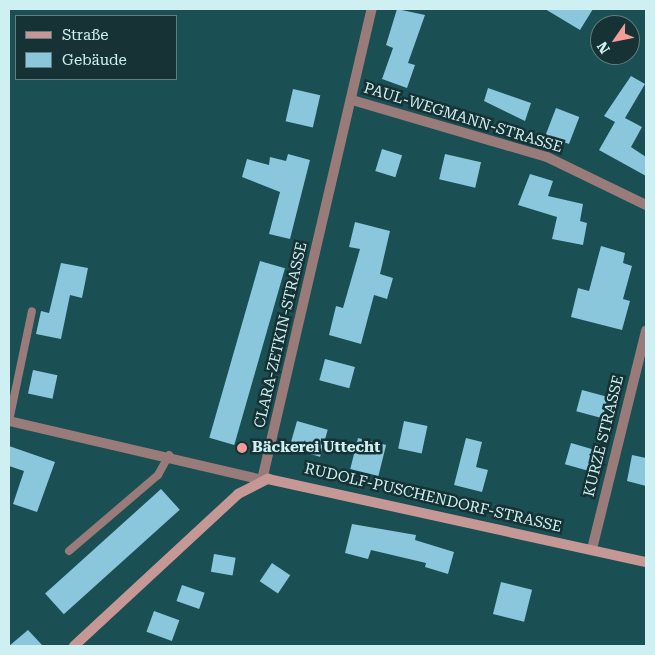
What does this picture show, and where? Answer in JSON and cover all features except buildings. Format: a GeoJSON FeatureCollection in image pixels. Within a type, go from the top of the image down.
{"type":"FeatureCollection","features":[{"type":"Feature","properties":{"kind":"street","name":"CLARA-ZETKIN-STRASSE"},"geometry":{"type":"LineString","coordinates":[[262,480],[372,9]]}},
{"type":"Feature","properties":{"kind":"street","name":"PAUL-WEGMANN-STRASSE"},"geometry":{"type":"LineString","coordinates":[[352,100],[547,157],[646,205]]}},
{"type":"Feature","properties":{"kind":"street","name":"KURZE STRASSE"},"geometry":{"type":"LineString","coordinates":[[592,548],[646,331]]}},
{"type":"Feature","properties":{"kind":"street","name":"RUDOLF-PUSCHENDORF-STRASSE"},"geometry":{"type":"LineString","coordinates":[[9,421],[169,455],[262,480],[282,480],[592,548],[646,562]]}},
{"type":"Feature","properties":{"kind":"street"},"geometry":{"type":"LineString","coordinates":[[74,646],[238,494],[262,480]]}},
{"type":"Feature","properties":{"kind":"lane"},"geometry":{"type":"LineString","coordinates":[[9,421],[32,311]]}},
{"type":"Feature","properties":{"kind":"lane"},"geometry":{"type":"LineString","coordinates":[[69,551],[158,474],[169,455]]}},
{"type":"Feature","properties":{"kind":"place","name":"Bäckerei Uttecht"},"geometry":{"type":"Point","coordinates":[242,448]}}]}
